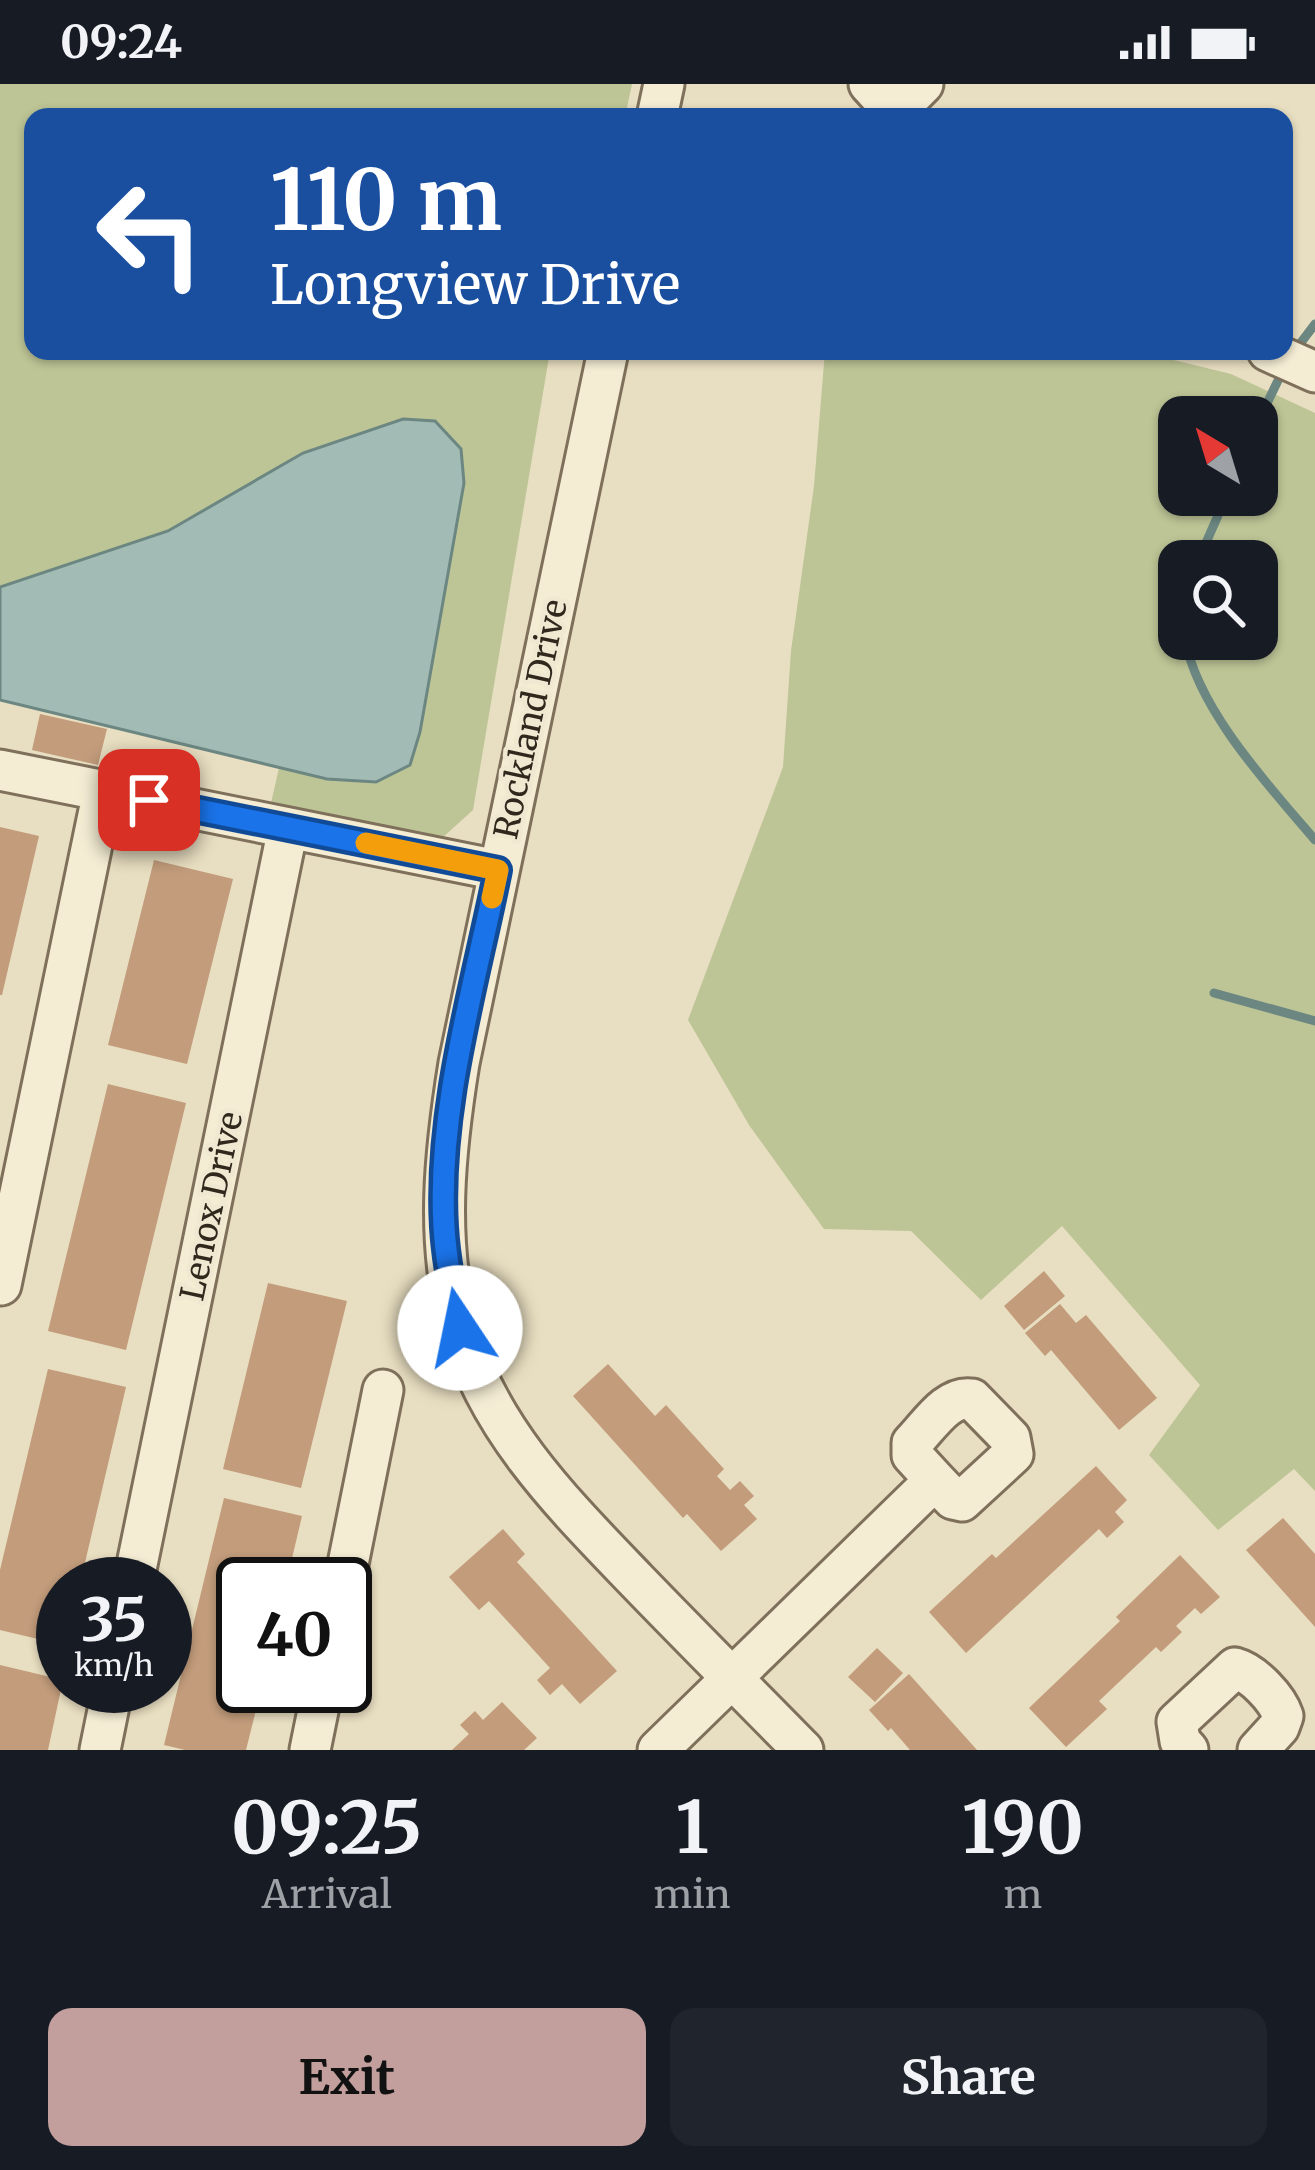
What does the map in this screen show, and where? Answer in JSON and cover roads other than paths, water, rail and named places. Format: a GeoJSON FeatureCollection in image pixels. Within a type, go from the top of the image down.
{"type":"FeatureCollection","features":[{"type":"Feature","properties":{"kind":"street"},"geometry":{"type":"LineString","coordinates":[[888,104],[923,84]]}},
{"type":"Feature","properties":{"kind":"street","name":"Rockland Drive"},"geometry":{"type":"LineString","coordinates":[[606,360],[459,1063],[444,1223],[460,1328],[478,1378],[533,1469],[802,1750]]}},
{"type":"Feature","properties":{"kind":"street"},"geometry":{"type":"LineString","coordinates":[[0,770],[498,870]]}},
{"type":"Feature","properties":{"kind":"street"},"geometry":{"type":"LineString","coordinates":[[0,1286],[103,791]]}},
{"type":"Feature","properties":{"kind":"street","name":"Lenox Drive"},"geometry":{"type":"LineString","coordinates":[[140,1557],[288,828]]}},
{"type":"Feature","properties":{"kind":"street"},"geometry":{"type":"LineString","coordinates":[[349,1557],[383,1390]]}},
{"type":"Feature","properties":{"kind":"street"},"geometry":{"type":"LineString","coordinates":[[658,1750],[935,1480]]}},
{"type":"Feature","properties":{"kind":"street"},"geometry":{"type":"LineString","coordinates":[[1187,1750],[1180,1742],[1177,1722],[1235,1668],[1244,1670],[1268,1694],[1283,1716],[1258,1750]]}},
{"type":"Feature","properties":{"kind":"street"},"geometry":{"type":"LineString","coordinates":[[100,1750],[107,1713]]}},
{"type":"Feature","properties":{"kind":"street"},"geometry":{"type":"LineString","coordinates":[[310,1750],[318,1713]]}},
{"type":"Feature","properties":{"kind":"water"},"geometry":{"type":"Polygon","coordinates":[[[403,419],[435,421],[461,449],[464,483],[420,732],[410,765],[376,782],[327,779],[0,700],[0,587],[168,531],[303,453],[403,419]]]}},
{"type":"Feature","properties":{"kind":"waterway"},"geometry":{"type":"LineString","coordinates":[[1293,353],[1315,324]]}},
{"type":"Feature","properties":{"kind":"waterway"},"geometry":{"type":"LineString","coordinates":[[1270,396],[1284,368]]}},
{"type":"Feature","properties":{"kind":"waterway"},"geometry":{"type":"LineString","coordinates":[[1207,540],[1218,516]]}},
{"type":"Feature","properties":{"kind":"waterway"},"geometry":{"type":"LineString","coordinates":[[1190,660],[1220,720],[1315,840]]}},
{"type":"Feature","properties":{"kind":"waterway"},"geometry":{"type":"LineString","coordinates":[[1214,993],[1315,1021]]}}]}
